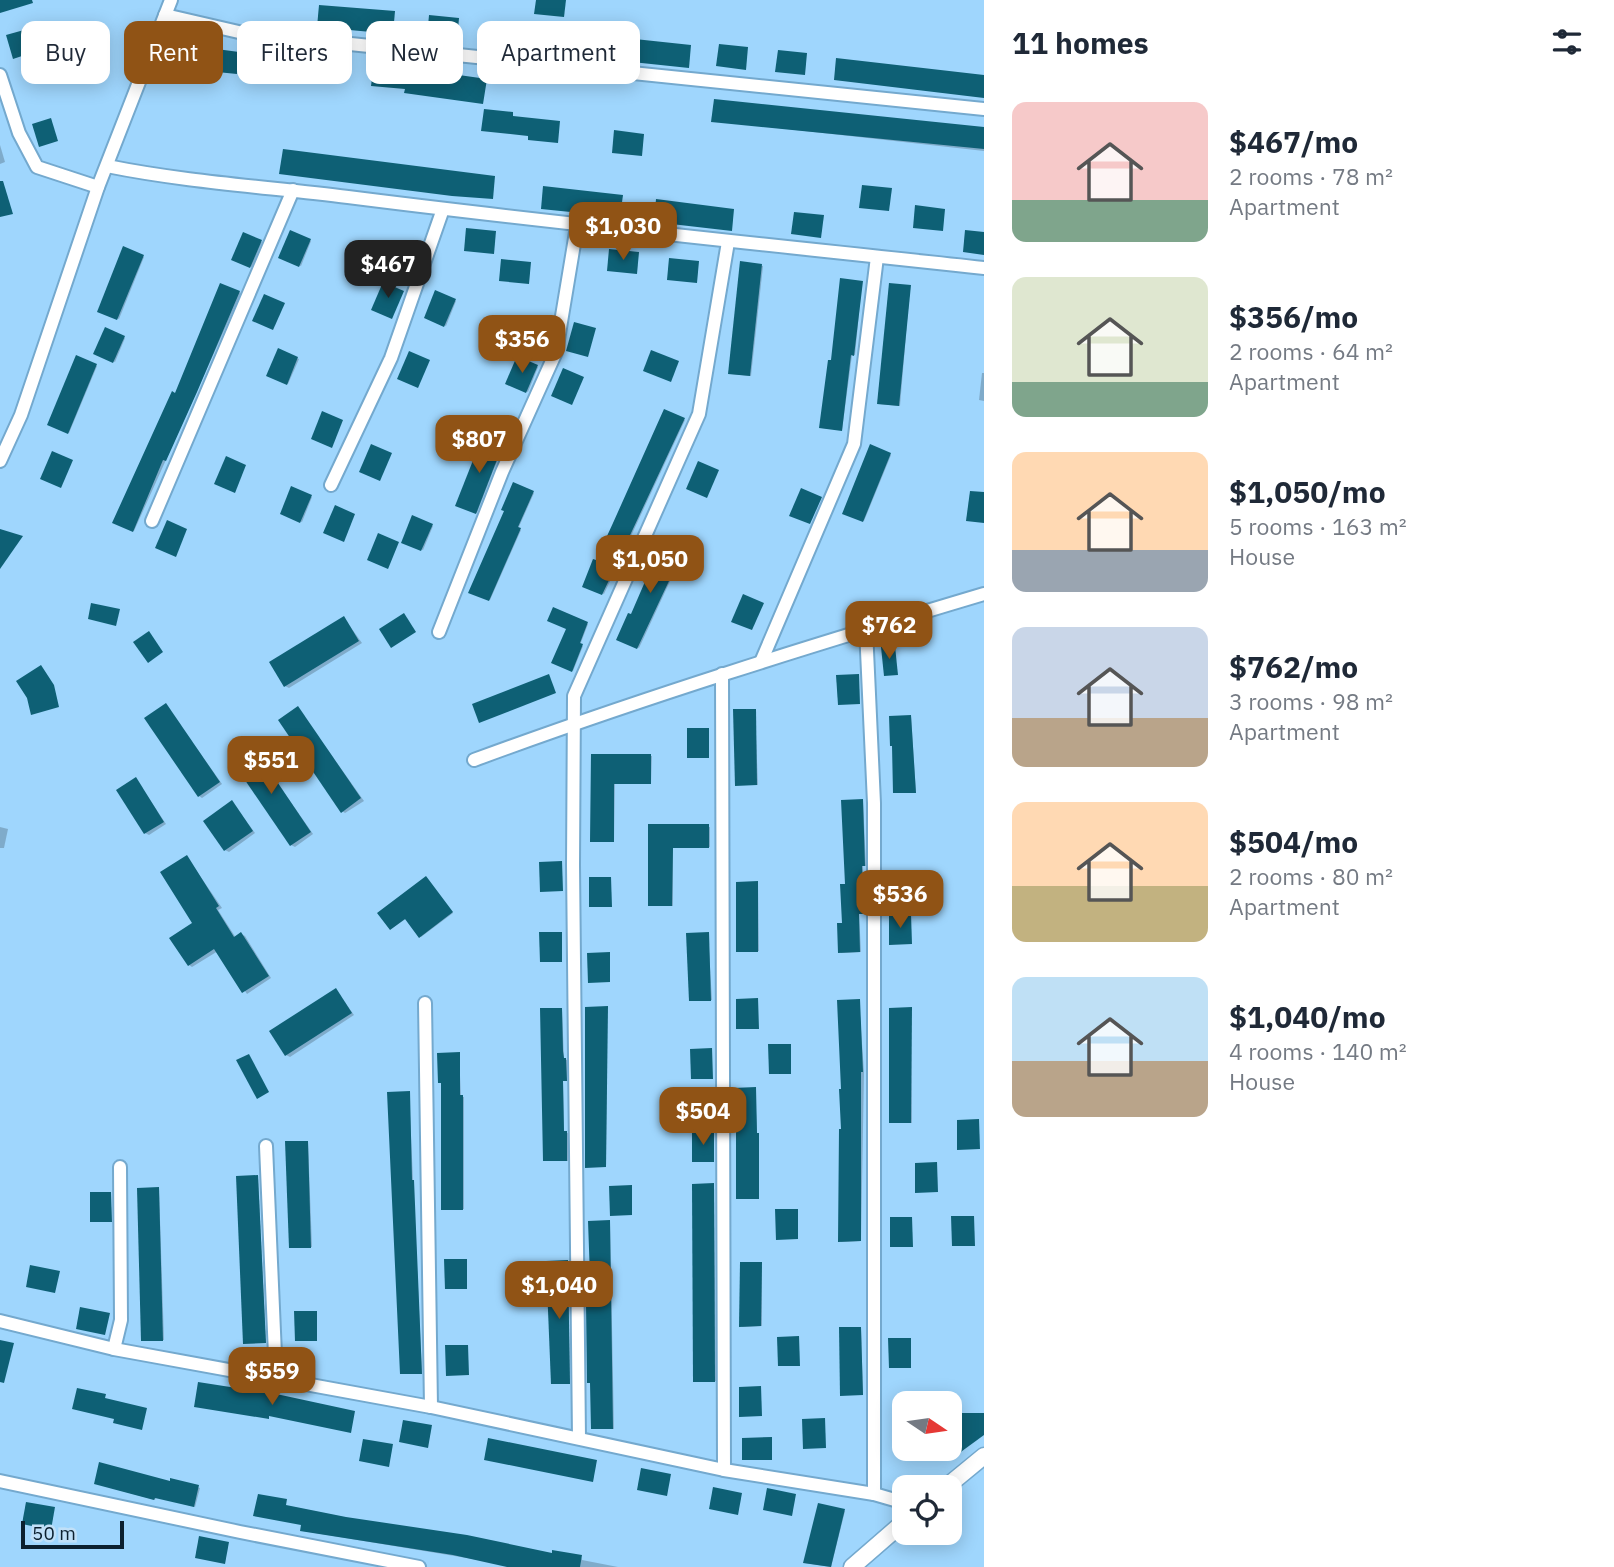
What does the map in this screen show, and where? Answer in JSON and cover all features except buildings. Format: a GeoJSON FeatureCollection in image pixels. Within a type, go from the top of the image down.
{"type":"FeatureCollection","features":[{"type":"Feature","properties":{"kind":"street"},"geometry":{"type":"LineString","coordinates":[[0,461],[21,415],[98,187],[171,0]]}},
{"type":"Feature","properties":{"kind":"street"},"geometry":{"type":"LineString","coordinates":[[165,15],[243,33],[984,109]]}},
{"type":"Feature","properties":{"kind":"street"},"geometry":{"type":"LineString","coordinates":[[0,75],[19,133],[37,167],[98,187]]}},
{"type":"Feature","properties":{"kind":"street"},"geometry":{"type":"LineString","coordinates":[[107,166],[154,175],[577,226],[984,268]]}},
{"type":"Feature","properties":{"kind":"street"},"geometry":{"type":"LineString","coordinates":[[152,521],[293,190]]}},
{"type":"Feature","properties":{"kind":"street"},"geometry":{"type":"LineString","coordinates":[[331,485],[391,358],[443,209]]}},
{"type":"Feature","properties":{"kind":"street"},"geometry":{"type":"LineString","coordinates":[[439,632],[502,472],[556,352],[577,226]]}},
{"type":"Feature","properties":{"kind":"street"},"geometry":{"type":"LineString","coordinates":[[579,1438],[573,879],[574,696],[699,414],[728,242]]}},
{"type":"Feature","properties":{"kind":"street"},"geometry":{"type":"LineString","coordinates":[[761,662],[854,444],[877,257]]}},
{"type":"Feature","properties":{"kind":"street"},"geometry":{"type":"LineString","coordinates":[[474,761],[574,723],[722,674],[984,594]]}},
{"type":"Feature","properties":{"kind":"street"},"geometry":{"type":"LineString","coordinates":[[866,629],[874,803],[874,1494]]}},
{"type":"Feature","properties":{"kind":"street"},"geometry":{"type":"LineString","coordinates":[[722,674],[724,1470]]}},
{"type":"Feature","properties":{"kind":"street"},"geometry":{"type":"LineString","coordinates":[[425,1003],[431,1407]]}},
{"type":"Feature","properties":{"kind":"street"},"geometry":{"type":"LineString","coordinates":[[266,1146],[276,1378]]}},
{"type":"Feature","properties":{"kind":"street"},"geometry":{"type":"LineString","coordinates":[[114,1349],[121,1321],[120,1167]]}},
{"type":"Feature","properties":{"kind":"street"},"geometry":{"type":"LineString","coordinates":[[0,1321],[114,1349],[431,1407],[724,1470],[892,1499]]}},
{"type":"Feature","properties":{"kind":"street"},"geometry":{"type":"LineString","coordinates":[[961,1475],[984,1456]]}},
{"type":"Feature","properties":{"kind":"street"},"geometry":{"type":"LineString","coordinates":[[0,1480],[240,1532],[419,1567]]}},
{"type":"Feature","properties":{"kind":"street"},"geometry":{"type":"LineString","coordinates":[[852,1567],[892,1532]]}}]}
